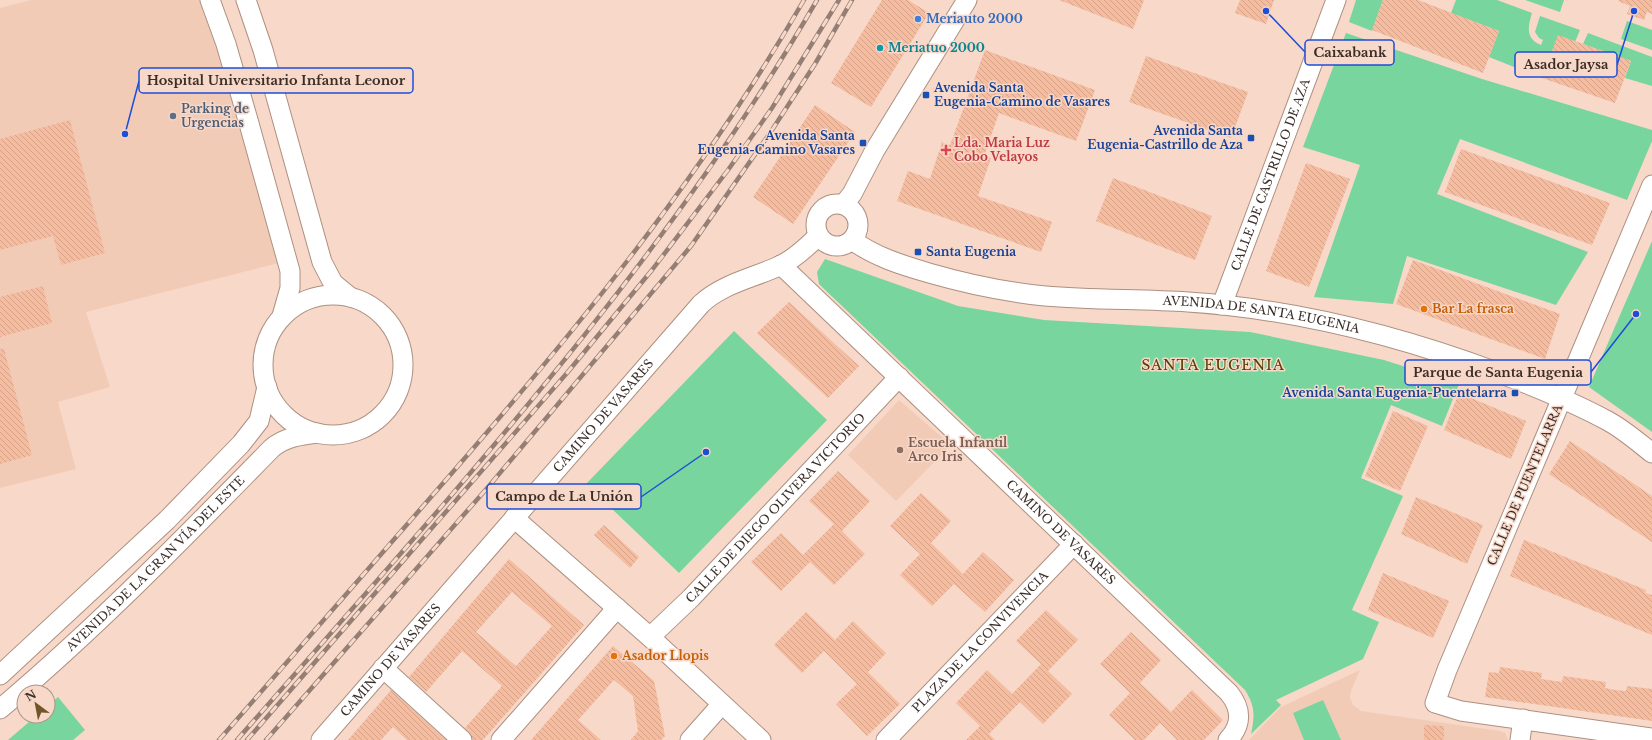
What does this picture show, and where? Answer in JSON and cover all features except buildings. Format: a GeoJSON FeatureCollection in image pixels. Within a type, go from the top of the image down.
{"type":"FeatureCollection","features":[{"type":"Feature","properties":{"kind":"street"},"geometry":{"type":"LineString","coordinates":[[210,0],[226,44],[290,271],[290,288],[282,316],[269,337],[265,351],[263,366],[267,388],[274,402],[282,412],[305,429],[317,433],[334,434],[350,432],[366,426],[389,406],[402,378],[403,363],[401,347],[388,320],[378,310],[364,302],[336,294],[310,299],[298,304],[282,316]]}},
{"type":"Feature","properties":{"kind":"street"},"geometry":{"type":"LineString","coordinates":[[246,0],[269,73],[325,270],[333,283],[350,297]]}},
{"type":"Feature","properties":{"kind":"street"},"geometry":{"type":"LineString","coordinates":[[844,204],[852,194],[875,150],[967,0]]}},
{"type":"Feature","properties":{"kind":"street","name":"CALLE DE CASTRILLO DE AZA"},"geometry":{"type":"LineString","coordinates":[[1216,305],[1322,0]]}},
{"type":"Feature","properties":{"kind":"street","name":"CALLE DE CASTRILLO DE AZA"},"geometry":{"type":"LineString","coordinates":[[1216,305],[1336,0]]}},
{"type":"Feature","properties":{"kind":"street","name":"CALLE DE PUENTELARRA"},"geometry":{"type":"LineString","coordinates":[[1652,185],[1447,670],[1435,703],[1450,709],[1652,738]]}},
{"type":"Feature","properties":{"kind":"street"},"geometry":{"type":"LineString","coordinates":[[835,203],[844,204],[855,213],[858,223],[858,231],[852,240],[845,245],[837,247],[830,246],[818,236],[815,227],[819,211],[826,206],[835,203]]}},
{"type":"Feature","properties":{"kind":"street","name":"CAMINO DE VASARES"},"geometry":{"type":"LineString","coordinates":[[321,740],[701,304],[719,291],[781,265],[818,236]]}},
{"type":"Feature","properties":{"kind":"street","name":"AVENIDA DE SANTA EUGENIA"},"geometry":{"type":"LineString","coordinates":[[852,240],[882,258],[960,282],[1000,290],[1056,297],[1216,305],[1273,312],[1316,320],[1410,343],[1464,360],[1561,398],[1608,421],[1652,453]]}},
{"type":"Feature","properties":{"kind":"street","name":"CAMINO DE VASARES"},"geometry":{"type":"LineString","coordinates":[[781,265],[1171,636],[1235,700],[1238,707],[1238,724],[1236,732],[1228,740]]}},
{"type":"Feature","properties":{"kind":"street","name":"CALLE DE DIEGO OLIVERA VICTORIO"},"geometry":{"type":"LineString","coordinates":[[650,637],[690,598],[899,377]]}},
{"type":"Feature","properties":{"kind":"street","name":"AVENIDA DE LA GRAN VÍA DEL ESTE"},"geometry":{"type":"LineString","coordinates":[[0,675],[167,520],[241,444],[259,421],[267,388]]}},
{"type":"Feature","properties":{"kind":"street","name":"AVENIDA DE LA GRAN VÍA DEL ESTE"},"geometry":{"type":"LineString","coordinates":[[0,709],[111,609],[186,538],[272,448],[295,436],[317,433]]}},
{"type":"Feature","properties":{"kind":"street"},"geometry":{"type":"LineString","coordinates":[[514,518],[650,637],[761,740]]}},
{"type":"Feature","properties":{"kind":"street","name":"PLAZA DE LA CONVIVENCIA"},"geometry":{"type":"LineString","coordinates":[[886,740],[1074,544]]}},
{"type":"Feature","properties":{"kind":"street"},"geometry":{"type":"LineString","coordinates":[[501,740],[617,608]]}},
{"type":"Feature","properties":{"kind":"street"},"geometry":{"type":"LineString","coordinates":[[383,668],[462,740]]}},
{"type":"Feature","properties":{"kind":"street"},"geometry":{"type":"LineString","coordinates":[[690,740],[722,704]]}},
{"type":"Feature","properties":{"kind":"street"},"geometry":{"type":"LineString","coordinates":[[1520,740],[1523,719]]}},
{"type":"Feature","properties":{"kind":"shaded area"},"geometry":{"type":"Polygon","coordinates":[[[31,0],[210,0],[287,261],[86,312],[110,387],[58,402],[76,469],[0,488],[0,8],[31,0]]]}},
{"type":"Feature","properties":{"kind":"shaded area","name":"Escuela Infantil Arco Iris"},"geometry":{"type":"Polygon","coordinates":[[[899,400],[951,445],[896,501],[848,455],[899,400]]]}},
{"type":"Feature","properties":{"kind":"shaded area"},"geometry":{"type":"Polygon","coordinates":[[[1360,670],[1350,697],[1353,705],[1361,711],[1500,731],[1505,733],[1508,740],[1249,740],[1281,707],[1360,670]]]}},
{"type":"Feature","properties":{"kind":"green space"},"geometry":{"type":"Polygon","coordinates":[[[1356,0],[1383,0],[1372,31],[1349,22],[1356,0]]]}},
{"type":"Feature","properties":{"kind":"green space"},"geometry":{"type":"Polygon","coordinates":[[[1456,0],[1497,0],[1532,13],[1529,23],[1530,36],[1541,45],[1543,40],[1539,38],[1535,32],[1540,16],[1580,30],[1575,42],[1553,50],[1542,78],[1489,57],[1499,31],[1451,13],[1456,0]]]}},
{"type":"Feature","properties":{"kind":"green space"},"geometry":{"type":"Polygon","coordinates":[[[1525,0],[1564,0],[1560,12],[1525,0]]]}},
{"type":"Feature","properties":{"kind":"green space"},"geometry":{"type":"Polygon","coordinates":[[[1627,21],[1652,30],[1652,50],[1621,39],[1627,21]]]}},
{"type":"Feature","properties":{"kind":"green space"},"geometry":{"type":"Polygon","coordinates":[[[1346,33],[1482,79],[1652,130],[1652,141],[1627,200],[1460,139],[1437,194],[1588,252],[1556,305],[1407,256],[1393,304],[1314,297],[1360,165],[1303,147],[1346,33]]]}},
{"type":"Feature","properties":{"kind":"green space"},"geometry":{"type":"Polygon","coordinates":[[[1588,33],[1652,57],[1652,86],[1625,78],[1631,61],[1583,44],[1588,33]]]}},
{"type":"Feature","properties":{"kind":"green space"},"geometry":{"type":"Polygon","coordinates":[[[1652,241],[1652,432],[1589,387],[1652,241]]]}},
{"type":"Feature","properties":{"kind":"green space"},"geometry":{"type":"Polygon","coordinates":[[[825,259],[958,306],[1044,320],[1250,332],[1384,360],[1459,384],[1442,426],[1391,405],[1361,478],[1403,496],[1352,610],[1379,622],[1363,659],[1276,700],[1281,705],[1251,734],[1253,711],[1251,701],[1245,690],[819,284],[817,272],[825,259]]]}},
{"type":"Feature","properties":{"kind":"green space"},"geometry":{"type":"Polygon","coordinates":[[[734,331],[827,420],[679,573],[586,484],[734,331]]]}},
{"type":"Feature","properties":{"kind":"green space"},"geometry":{"type":"Polygon","coordinates":[[[58,697],[85,730],[73,740],[8,740],[27,724],[56,724],[56,699],[58,697]]]}},
{"type":"Feature","properties":{"kind":"green space"},"geometry":{"type":"Polygon","coordinates":[[[1323,700],[1341,740],[1304,740],[1293,713],[1323,700]]]}},
{"type":"Feature","properties":{"kind":"railway"},"geometry":{"type":"LineString","coordinates":[[219,740],[482,438],[533,378],[630,258],[721,132],[804,0]]}},
{"type":"Feature","properties":{"kind":"railway"},"geometry":{"type":"LineString","coordinates":[[237,740],[469,474],[545,384],[618,292],[689,198],[755,100],[817,0]]}},
{"type":"Feature","properties":{"kind":"railway"},"geometry":{"type":"LineString","coordinates":[[247,740],[567,373],[652,270],[728,170],[772,108],[839,0]]}},
{"type":"Feature","properties":{"kind":"railway"},"geometry":{"type":"LineString","coordinates":[[266,740],[489,486],[691,246],[772,130],[815,64],[852,0]]}},
{"type":"Feature","properties":{"kind":"place","name":"Caixabank"},"geometry":{"type":"Point","coordinates":[1266,11]}},
{"type":"Feature","properties":{"kind":"place","name":"Asador Jaysa"},"geometry":{"type":"Point","coordinates":[1634,11]}},
{"type":"Feature","properties":{"kind":"place","name":"Meriauto 2000"},"geometry":{"type":"Point","coordinates":[918,19]}},
{"type":"Feature","properties":{"kind":"place","name":"Meriatuo 2000"},"geometry":{"type":"Point","coordinates":[880,48]}},
{"type":"Feature","properties":{"kind":"place","name":"Avenida Santa Eugenia-Camino de Vasares"},"geometry":{"type":"Point","coordinates":[926,95]}},
{"type":"Feature","properties":{"kind":"place","name":"Parking de Urgencias"},"geometry":{"type":"Point","coordinates":[173,116]}},
{"type":"Feature","properties":{"kind":"place","name":"Hospital Universitario Infanta Leonor"},"geometry":{"type":"Point","coordinates":[125,134]}},
{"type":"Feature","properties":{"kind":"place","name":"Avenida Santa Eugenia-Castrillo de Aza"},"geometry":{"type":"Point","coordinates":[1251,138]}},
{"type":"Feature","properties":{"kind":"place","name":"Avenida Santa Eugenia-Camino Vasares"},"geometry":{"type":"Point","coordinates":[863,143]}},
{"type":"Feature","properties":{"kind":"place","name":"Lda. Maria Luz Cobo Velayos"},"geometry":{"type":"Point","coordinates":[946,150]}},
{"type":"Feature","properties":{"kind":"place","name":"Santa Eugenia"},"geometry":{"type":"Point","coordinates":[918,252]}},
{"type":"Feature","properties":{"kind":"place","name":"Bar La frasca"},"geometry":{"type":"Point","coordinates":[1424,309]}},
{"type":"Feature","properties":{"kind":"place","name":"Parque de Santa Eugenia"},"geometry":{"type":"Point","coordinates":[1636,314]}},
{"type":"Feature","properties":{"kind":"place","name":"Avenida Santa Eugenia-Puentelarra"},"geometry":{"type":"Point","coordinates":[1515,393]}},
{"type":"Feature","properties":{"kind":"place","name":"Escuela Infantil Arco Iris"},"geometry":{"type":"Point","coordinates":[900,450]}},
{"type":"Feature","properties":{"kind":"place","name":"Campo de La Unión"},"geometry":{"type":"Point","coordinates":[706,452]}},
{"type":"Feature","properties":{"kind":"place","name":"Asador Llopis"},"geometry":{"type":"Point","coordinates":[614,656]}},
{"type":"Feature","properties":{"kind":"district","name":"SANTA EUGENIA"},"geometry":{"type":"Point","coordinates":[1213,365]}}]}
